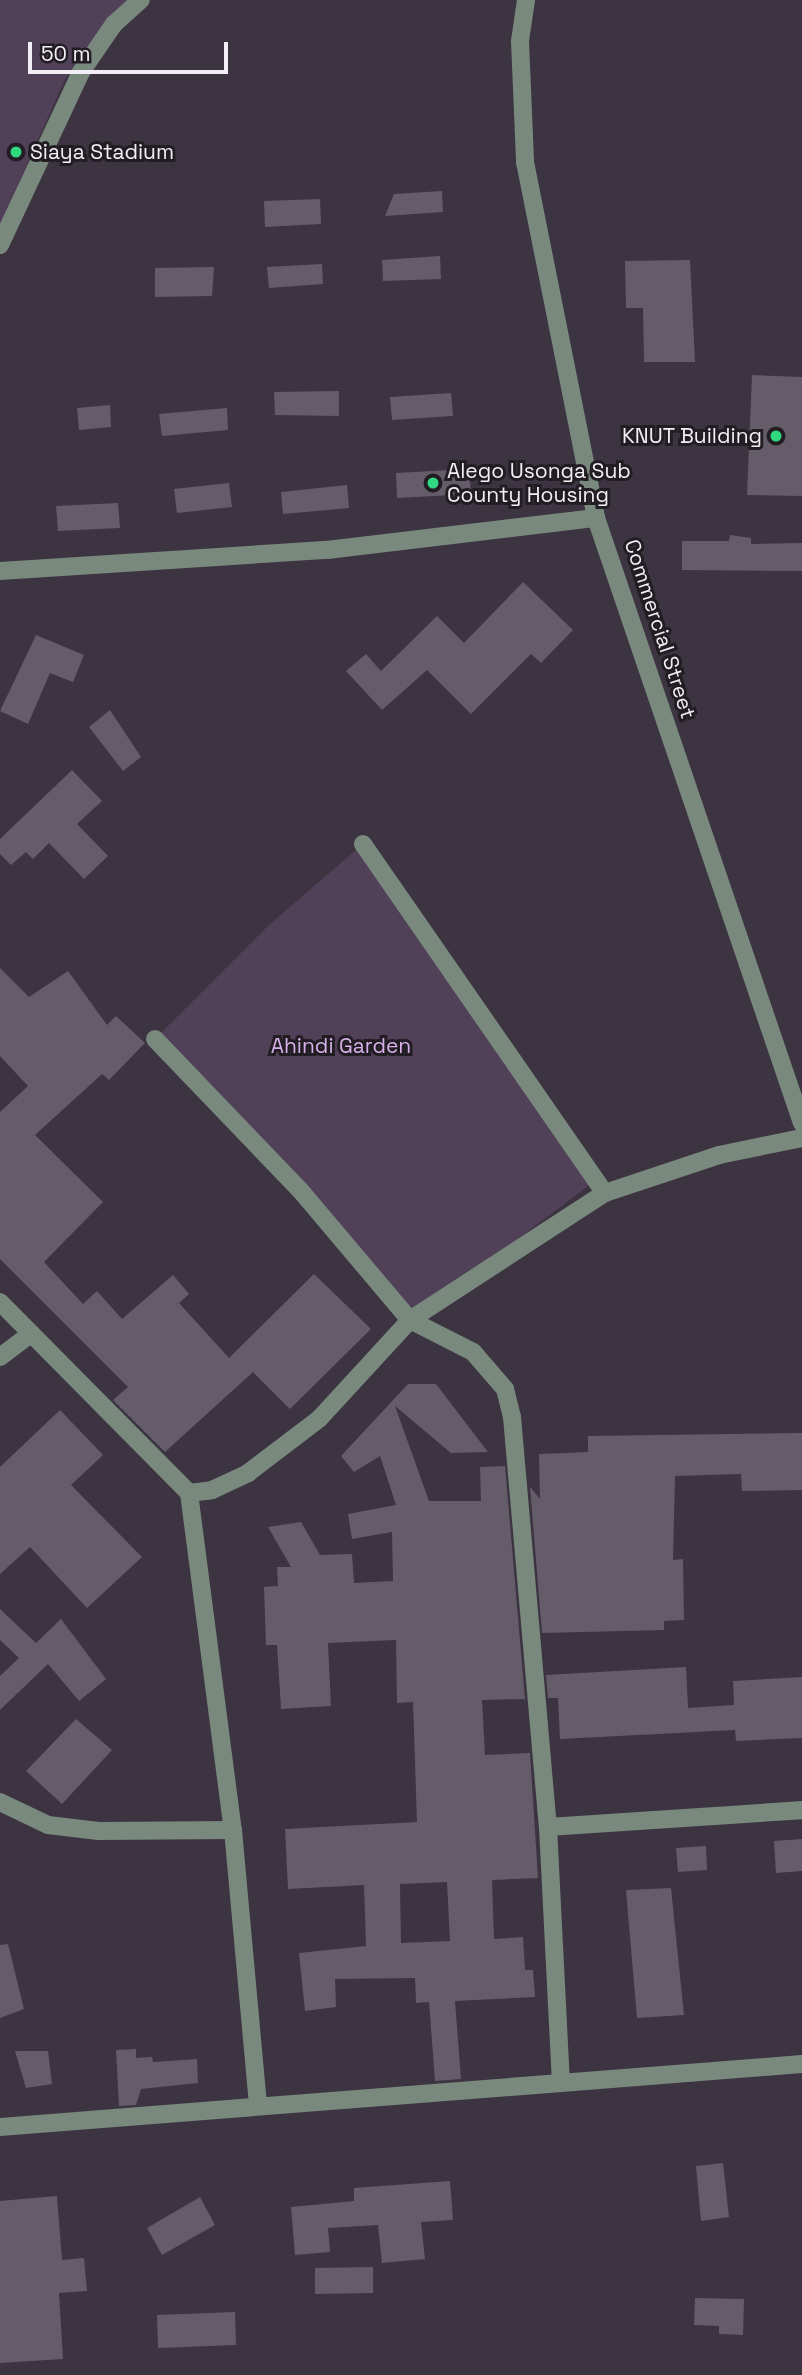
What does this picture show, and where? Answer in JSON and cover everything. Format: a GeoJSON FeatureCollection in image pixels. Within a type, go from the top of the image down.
{"type":"FeatureCollection","features":[{"type":"Feature","properties":{"kind":"street"},"geometry":{"type":"LineString","coordinates":[[0,245],[81,72],[114,24],[141,0]]}},
{"type":"Feature","properties":{"kind":"street","name":"Commercial Street"},"geometry":{"type":"LineString","coordinates":[[526,0],[520,41],[525,162],[596,518],[802,1123]]}},
{"type":"Feature","properties":{"kind":"street"},"geometry":{"type":"LineString","coordinates":[[0,571],[327,550],[596,518]]}},
{"type":"Feature","properties":{"kind":"street"},"geometry":{"type":"LineString","coordinates":[[363,844],[605,1193]]}},
{"type":"Feature","properties":{"kind":"street"},"geometry":{"type":"LineString","coordinates":[[155,1039],[300,1190],[410,1320],[473,1352],[505,1389],[512,1417],[548,1827],[562,2083]]}},
{"type":"Feature","properties":{"kind":"street"},"geometry":{"type":"LineString","coordinates":[[189,1493],[212,1490],[248,1473],[319,1419],[410,1320],[605,1193],[707,1158],[802,1138]]}},
{"type":"Feature","properties":{"kind":"street"},"geometry":{"type":"LineString","coordinates":[[0,1302],[189,1493],[233,1830],[258,2105]]}},
{"type":"Feature","properties":{"kind":"street"},"geometry":{"type":"LineString","coordinates":[[0,1357],[31,1334]]}},
{"type":"Feature","properties":{"kind":"street"},"geometry":{"type":"LineString","coordinates":[[0,1802],[48,1825],[99,1831],[233,1830]]}},
{"type":"Feature","properties":{"kind":"street"},"geometry":{"type":"LineString","coordinates":[[548,1827],[802,1810]]}},
{"type":"Feature","properties":{"kind":"street"},"geometry":{"type":"LineString","coordinates":[[0,2127],[802,2064]]}},
{"type":"Feature","properties":{"kind":"green space","name":"Siaya Stadium"},"geometry":{"type":"Polygon","coordinates":[[[0,0],[144,0],[65,79],[0,226],[0,0]]]}},
{"type":"Feature","properties":{"kind":"green space","name":"Ahindi Garden"},"geometry":{"type":"Polygon","coordinates":[[[363,844],[596,1180],[410,1320],[155,1039],[270,924],[363,844]]]}},
{"type":"Feature","properties":{"kind":"building"},"geometry":{"type":"Polygon","coordinates":[[[442,191],[443,212],[385,216],[394,194],[442,191]]]}},
{"type":"Feature","properties":{"kind":"building"},"geometry":{"type":"Polygon","coordinates":[[[320,199],[321,224],[265,227],[264,201],[320,199]]]}},
{"type":"Feature","properties":{"kind":"building"},"geometry":{"type":"Polygon","coordinates":[[[440,256],[441,279],[383,281],[382,260],[440,256]]]}},
{"type":"Feature","properties":{"kind":"building"},"geometry":{"type":"Polygon","coordinates":[[[690,260],[695,362],[644,362],[643,308],[626,308],[625,261],[690,260]]]}},
{"type":"Feature","properties":{"kind":"building"},"geometry":{"type":"Polygon","coordinates":[[[322,264],[323,284],[269,288],[267,267],[322,264]]]}},
{"type":"Feature","properties":{"kind":"building"},"geometry":{"type":"Polygon","coordinates":[[[214,267],[212,296],[155,297],[155,268],[214,267]]]}},
{"type":"Feature","properties":{"kind":"building","name":"KNUT Building"},"geometry":{"type":"Polygon","coordinates":[[[752,375],[802,377],[802,496],[747,495],[752,375]]]}},
{"type":"Feature","properties":{"kind":"building"},"geometry":{"type":"Polygon","coordinates":[[[339,391],[339,416],[275,415],[274,392],[339,391]]]}},
{"type":"Feature","properties":{"kind":"building","name":"Alego Usonga Sub County Housing"},"geometry":{"type":"Polygon","coordinates":[[[451,393],[453,416],[392,420],[390,397],[451,393]]]}},
{"type":"Feature","properties":{"kind":"building"},"geometry":{"type":"Polygon","coordinates":[[[110,405],[111,427],[79,430],[77,408],[110,405]]]}},
{"type":"Feature","properties":{"kind":"building"},"geometry":{"type":"Polygon","coordinates":[[[227,408],[228,430],[162,436],[159,414],[227,408]]]}},
{"type":"Feature","properties":{"kind":"building","name":"Alego Usonga Sub County Housing"},"geometry":{"type":"Polygon","coordinates":[[[469,469],[471,494],[397,498],[396,473],[469,469]]]}},
{"type":"Feature","properties":{"kind":"building"},"geometry":{"type":"Polygon","coordinates":[[[229,483],[232,507],[177,513],[174,489],[229,483]]]}},
{"type":"Feature","properties":{"kind":"building"},"geometry":{"type":"Polygon","coordinates":[[[347,485],[349,508],[283,514],[281,492],[347,485]]]}},
{"type":"Feature","properties":{"kind":"building"},"geometry":{"type":"Polygon","coordinates":[[[118,503],[120,528],[58,531],[56,506],[118,503]]]}},
{"type":"Feature","properties":{"kind":"building"},"geometry":{"type":"Polygon","coordinates":[[[730,535],[751,538],[751,544],[802,543],[802,571],[682,570],[682,541],[729,541],[730,535]]]}},
{"type":"Feature","properties":{"kind":"building"},"geometry":{"type":"Polygon","coordinates":[[[523,582],[573,630],[541,663],[531,654],[471,714],[427,670],[382,710],[346,671],[366,654],[381,671],[437,616],[464,643],[523,582]]]}},
{"type":"Feature","properties":{"kind":"building"},"geometry":{"type":"Polygon","coordinates":[[[36,635],[84,655],[73,682],[50,673],[28,724],[0,711],[36,635]]]}},
{"type":"Feature","properties":{"kind":"building"},"geometry":{"type":"Polygon","coordinates":[[[110,710],[141,757],[123,771],[89,727],[110,710]]]}},
{"type":"Feature","properties":{"kind":"building"},"geometry":{"type":"Polygon","coordinates":[[[72,770],[102,801],[77,824],[108,856],[84,879],[49,843],[33,859],[26,852],[11,865],[0,854],[0,839],[72,770]]]}},
{"type":"Feature","properties":{"kind":"building"},"geometry":{"type":"Polygon","coordinates":[[[0,968],[29,997],[68,971],[107,1025],[116,1016],[145,1043],[109,1080],[102,1074],[35,1135],[103,1202],[44,1262],[83,1304],[97,1291],[122,1319],[173,1275],[189,1294],[179,1303],[229,1358],[314,1274],[371,1329],[290,1409],[253,1372],[165,1452],[113,1400],[128,1387],[0,1259],[0,1112],[28,1086],[0,1056],[0,968]]]}},
{"type":"Feature","properties":{"kind":"building"},"geometry":{"type":"Polygon","coordinates":[[[408,1384],[436,1384],[488,1452],[451,1453],[395,1406],[429,1501],[481,1501],[480,1467],[505,1466],[525,1699],[482,1700],[485,1755],[530,1753],[538,1878],[492,1880],[494,1939],[523,1937],[525,1970],[533,1970],[535,1997],[455,2001],[461,2079],[435,2081],[429,2002],[416,2003],[415,1978],[335,1979],[336,2007],[305,2011],[299,1953],[366,1946],[364,1885],[288,1889],[285,1829],[417,1822],[413,1702],[397,1703],[396,1640],[328,1643],[331,1706],[281,1709],[277,1645],[266,1645],[264,1587],[278,1586],[277,1567],[291,1567],[268,1527],[301,1522],[320,1555],[352,1554],[354,1583],[393,1581],[392,1532],[352,1539],[348,1514],[396,1505],[380,1456],[354,1472],[341,1456],[408,1384]],[[447,1882],[400,1884],[401,1943],[450,1941],[447,1882]]]}},
{"type":"Feature","properties":{"kind":"building"},"geometry":{"type":"Polygon","coordinates":[[[60,1410],[103,1455],[71,1485],[142,1557],[87,1608],[30,1547],[0,1574],[0,1467],[60,1410]]]}},
{"type":"Feature","properties":{"kind":"building"},"geometry":{"type":"Polygon","coordinates":[[[802,1433],[802,1490],[742,1491],[741,1474],[675,1476],[673,1560],[683,1559],[684,1620],[664,1621],[664,1630],[542,1633],[530,1487],[540,1499],[539,1454],[588,1452],[588,1436],[802,1433]]]}},
{"type":"Feature","properties":{"kind":"building"},"geometry":{"type":"Polygon","coordinates":[[[0,1609],[36,1643],[61,1619],[106,1679],[79,1701],[48,1664],[0,1710],[0,1676],[19,1658],[0,1640],[0,1609]]]}},
{"type":"Feature","properties":{"kind":"building"},"geometry":{"type":"Polygon","coordinates":[[[686,1667],[688,1708],[734,1705],[733,1681],[802,1677],[802,1738],[736,1741],[735,1730],[560,1739],[558,1698],[548,1698],[546,1675],[686,1667]]]}},
{"type":"Feature","properties":{"kind":"building"},"geometry":{"type":"Polygon","coordinates":[[[76,1719],[112,1750],[62,1804],[26,1771],[76,1719]]]}},
{"type":"Feature","properties":{"kind":"building"},"geometry":{"type":"Polygon","coordinates":[[[802,1839],[802,1871],[776,1873],[774,1841],[802,1839]]]}},
{"type":"Feature","properties":{"kind":"building"},"geometry":{"type":"Polygon","coordinates":[[[706,1846],[707,1870],[678,1872],[676,1848],[706,1846]]]}},
{"type":"Feature","properties":{"kind":"building"},"geometry":{"type":"Polygon","coordinates":[[[671,1888],[684,2015],[637,2018],[626,1890],[671,1888]]]}},
{"type":"Feature","properties":{"kind":"building"},"geometry":{"type":"Polygon","coordinates":[[[8,1944],[24,2009],[0,2018],[0,1945],[8,1944]]]}},
{"type":"Feature","properties":{"kind":"building"},"geometry":{"type":"Polygon","coordinates":[[[136,2049],[136,2058],[152,2057],[153,2062],[197,2059],[198,2083],[141,2089],[136,2105],[119,2106],[116,2050],[136,2049]]]}},
{"type":"Feature","properties":{"kind":"building"},"geometry":{"type":"Polygon","coordinates":[[[15,2051],[48,2051],[52,2084],[26,2088],[15,2051]]]}},
{"type":"Feature","properties":{"kind":"building"},"geometry":{"type":"Polygon","coordinates":[[[723,2163],[729,2217],[701,2221],[696,2166],[723,2163]]]}},
{"type":"Feature","properties":{"kind":"building"},"geometry":{"type":"Polygon","coordinates":[[[450,2181],[453,2220],[421,2222],[425,2259],[382,2263],[378,2225],[328,2228],[330,2252],[295,2255],[291,2207],[354,2201],[354,2188],[450,2181]]]}},
{"type":"Feature","properties":{"kind":"building"},"geometry":{"type":"Polygon","coordinates":[[[57,2196],[62,2260],[84,2258],[87,2291],[59,2293],[63,2359],[0,2363],[0,2201],[57,2196]]]}},
{"type":"Feature","properties":{"kind":"building"},"geometry":{"type":"Polygon","coordinates":[[[200,2197],[215,2225],[162,2255],[147,2228],[200,2197]]]}},
{"type":"Feature","properties":{"kind":"building"},"geometry":{"type":"Polygon","coordinates":[[[373,2267],[373,2293],[315,2294],[315,2268],[373,2267]]]}},
{"type":"Feature","properties":{"kind":"building"},"geometry":{"type":"Polygon","coordinates":[[[695,2298],[744,2299],[743,2335],[719,2334],[719,2326],[694,2325],[695,2298]]]}},
{"type":"Feature","properties":{"kind":"building"},"geometry":{"type":"Polygon","coordinates":[[[235,2312],[236,2345],[158,2348],[157,2315],[235,2312]]]}},
{"type":"Feature","properties":{"kind":"place","name":"Siaya Stadium"},"geometry":{"type":"Point","coordinates":[16,152]}},
{"type":"Feature","properties":{"kind":"place","name":"KNUT Building"},"geometry":{"type":"Point","coordinates":[776,436]}},
{"type":"Feature","properties":{"kind":"place","name":"Alego Usonga Sub County Housing"},"geometry":{"type":"Point","coordinates":[433,483]}}]}
